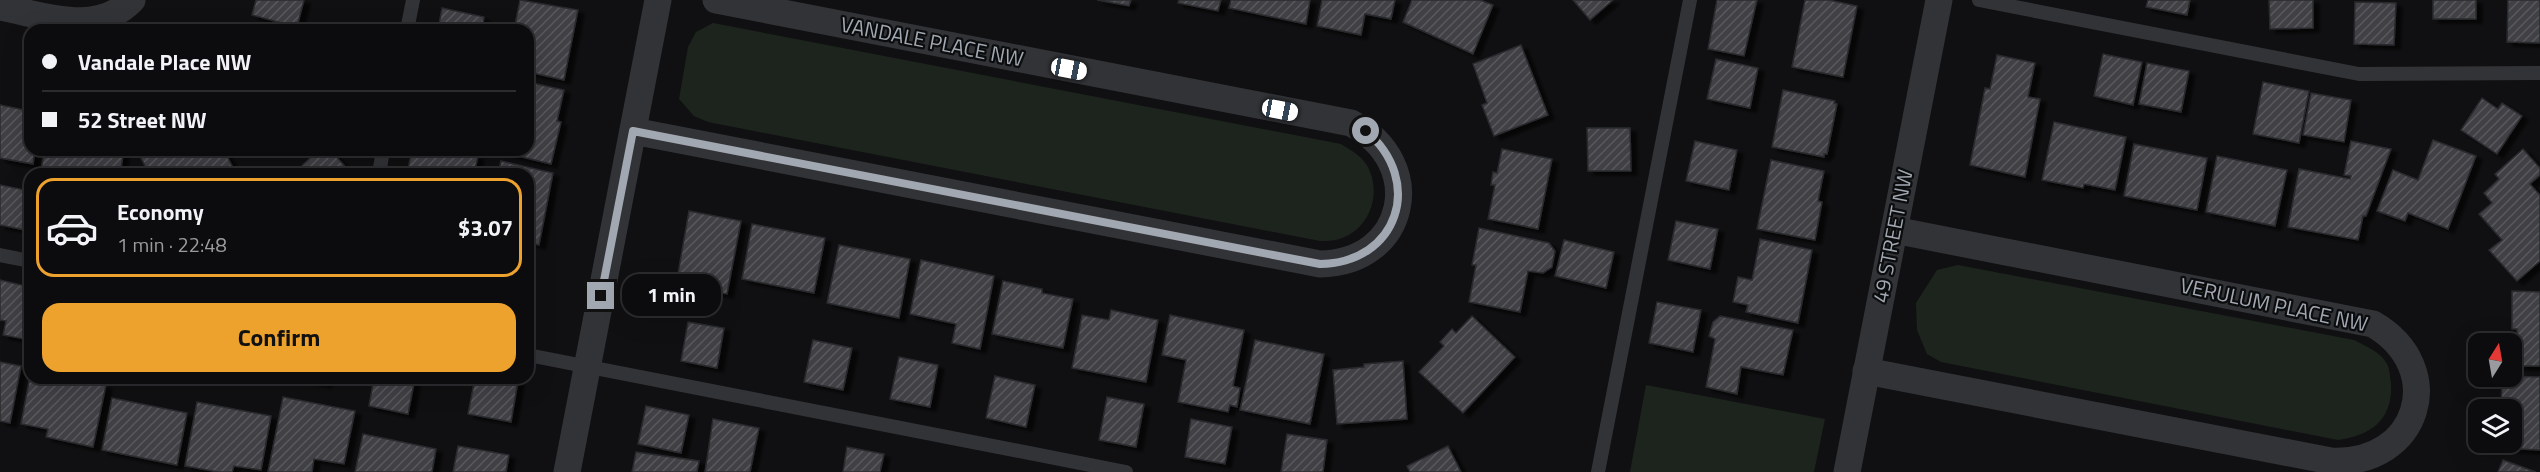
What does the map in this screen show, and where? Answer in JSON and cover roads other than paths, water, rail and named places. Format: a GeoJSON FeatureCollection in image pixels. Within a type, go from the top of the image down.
{"type":"FeatureCollection","features":[{"type":"Feature","properties":{"kind":"street"},"geometry":{"type":"LineString","coordinates":[[0,7],[79,22],[96,21],[112,15],[132,0]]}},
{"type":"Feature","properties":{"kind":"street"},"geometry":{"type":"LineString","coordinates":[[567,472],[658,0]]}},
{"type":"Feature","properties":{"kind":"street","name":"VANDALE PLACE NW"},"geometry":{"type":"LineString","coordinates":[[633,131],[1320,264],[1337,264],[1369,251],[1386,231],[1397,208],[1399,191],[1390,157],[1380,143],[1366,131],[1351,123],[716,0]]}},
{"type":"Feature","properties":{"kind":"street","name":"49 STREET NW"},"geometry":{"type":"LineString","coordinates":[[1847,472],[1939,0]]}},
{"type":"Feature","properties":{"kind":"street","name":"VERULUM PLACE NW"},"geometry":{"type":"LineString","coordinates":[[1866,371],[2331,461],[2348,462],[2380,453],[2394,443],[2405,430],[2416,399],[2416,380],[2411,362],[2388,333],[2373,324],[1894,230]]}},
{"type":"Feature","properties":{"kind":"lane"},"geometry":{"type":"LineString","coordinates":[[408,24],[413,0]]}},
{"type":"Feature","properties":{"kind":"lane"},"geometry":{"type":"LineString","coordinates":[[1598,472],[1690,0]]}},
{"type":"Feature","properties":{"kind":"lane"},"geometry":{"type":"LineString","coordinates":[[1979,0],[2359,74],[2540,73]]}},
{"type":"Feature","properties":{"kind":"lane"},"geometry":{"type":"LineString","coordinates":[[0,255],[24,260]]}},
{"type":"Feature","properties":{"kind":"lane"},"geometry":{"type":"LineString","coordinates":[[534,356],[1126,472]]}}]}
